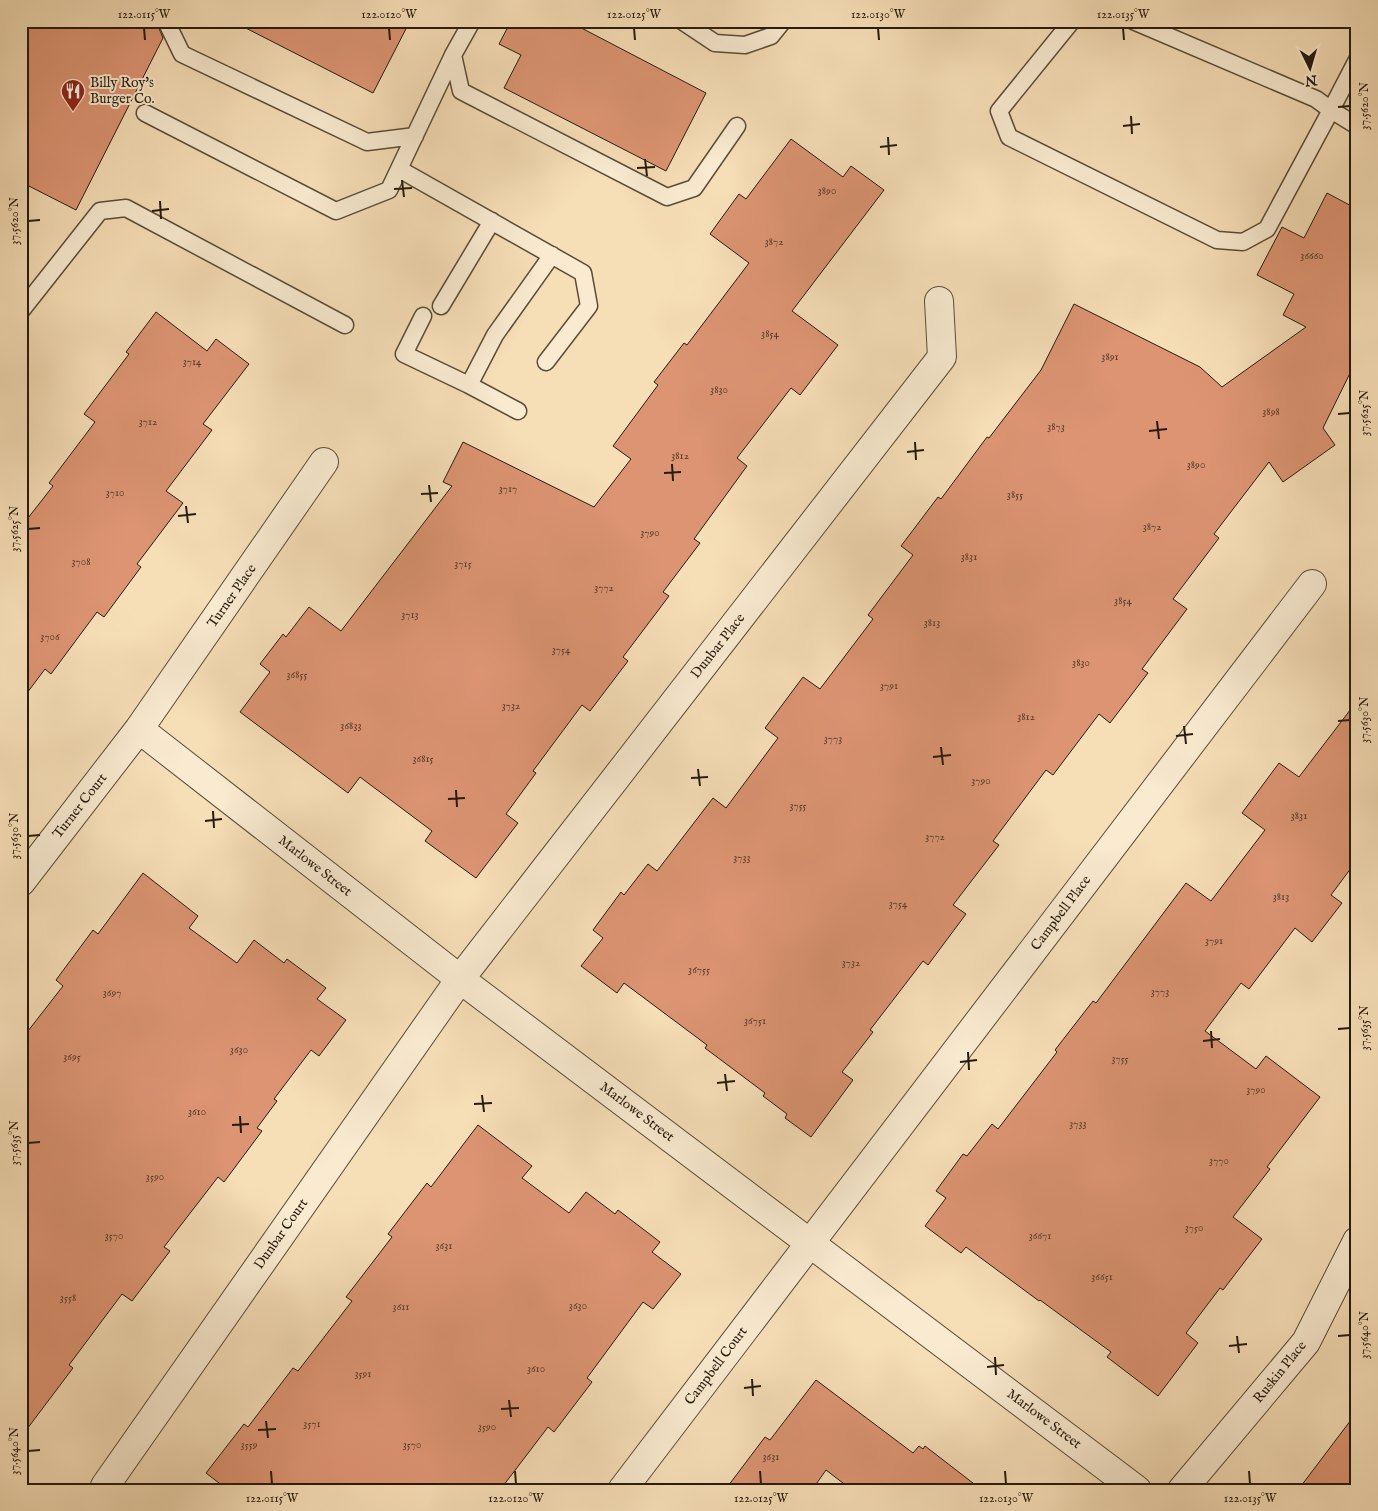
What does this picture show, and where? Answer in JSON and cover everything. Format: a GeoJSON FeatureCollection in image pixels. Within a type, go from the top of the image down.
{"type":"FeatureCollection","features":[{"type":"Feature","properties":{"kind":"street","name":"Dunbar Place"},"geometry":{"type":"LineString","coordinates":[[460,979],[942,357],[939,302]]}},
{"type":"Feature","properties":{"kind":"street","name":"Turner Place"},"geometry":{"type":"LineString","coordinates":[[139,729],[324,462]]}},
{"type":"Feature","properties":{"kind":"street","name":"Campbell Place"},"geometry":{"type":"LineString","coordinates":[[810,1242],[1312,584]]}},
{"type":"Feature","properties":{"kind":"street","name":"Marlowe Street"},"geometry":{"type":"LineString","coordinates":[[139,729],[460,979],[1137,1490]]}},
{"type":"Feature","properties":{"kind":"street","name":"Turner Court"},"geometry":{"type":"LineString","coordinates":[[21,882],[139,729]]}},
{"type":"Feature","properties":{"kind":"street","name":"Dunbar Court"},"geometry":{"type":"LineString","coordinates":[[104,1490],[460,979]]}},
{"type":"Feature","properties":{"kind":"street","name":"Ruskin Place"},"geometry":{"type":"LineString","coordinates":[[1182,1490],[1306,1342],[1357,1241]]}},
{"type":"Feature","properties":{"kind":"street","name":"Campbell Court"},"geometry":{"type":"LineString","coordinates":[[622,1490],[810,1242]]}},
{"type":"Feature","properties":{"kind":"lane"},"geometry":{"type":"LineString","coordinates":[[166,21],[182,54],[367,142],[415,136]]}},
{"type":"Feature","properties":{"kind":"lane"},"geometry":{"type":"LineString","coordinates":[[145,113],[336,211],[389,190],[453,55],[472,21]]}},
{"type":"Feature","properties":{"kind":"lane"},"geometry":{"type":"LineString","coordinates":[[682,21],[715,43],[745,45],[771,36],[783,21]]}},
{"type":"Feature","properties":{"kind":"lane"},"geometry":{"type":"LineString","coordinates":[[1072,21],[999,111],[1009,137],[1217,240],[1244,242],[1267,229],[1357,60]]}},
{"type":"Feature","properties":{"kind":"lane"},"geometry":{"type":"LineString","coordinates":[[1133,21],[1316,99],[1357,126]]}},
{"type":"Feature","properties":{"kind":"lane"},"geometry":{"type":"LineString","coordinates":[[453,55],[461,91],[667,198],[694,188],[737,126]]}},
{"type":"Feature","properties":{"kind":"lane"},"geometry":{"type":"LineString","coordinates":[[399,169],[583,273],[588,306],[546,362]]}},
{"type":"Feature","properties":{"kind":"lane"},"geometry":{"type":"LineString","coordinates":[[21,312],[100,211],[126,208],[345,325]]}},
{"type":"Feature","properties":{"kind":"lane"},"geometry":{"type":"LineString","coordinates":[[441,306],[492,221]]}},
{"type":"Feature","properties":{"kind":"lane"},"geometry":{"type":"LineString","coordinates":[[469,385],[495,335],[552,256]]}},
{"type":"Feature","properties":{"kind":"lane"},"geometry":{"type":"LineString","coordinates":[[423,316],[404,354],[469,385],[518,412]]}},
{"type":"Feature","properties":{"kind":"building","name":"Billy Roy's Burger Co."},"geometry":{"type":"Polygon","coordinates":[[[21,21],[156,21],[163,38],[76,210],[21,182],[21,21]]]}},
{"type":"Feature","properties":{"kind":"building"},"geometry":{"type":"Polygon","coordinates":[[[232,21],[410,21],[373,93],[232,21]]]}},
{"type":"Feature","properties":{"kind":"building"},"geometry":{"type":"Polygon","coordinates":[[[511,21],[568,21],[706,93],[666,171],[504,88],[521,55],[499,44],[511,21]]]}},
{"type":"Feature","properties":{"kind":"building"},"geometry":{"type":"Polygon","coordinates":[[[791,139],[843,177],[851,166],[884,190],[792,311],[838,345],[800,395],[791,388],[737,458],[747,466],[694,539],[700,543],[663,592],[669,596],[623,657],[628,661],[590,711],[582,705],[533,771],[536,773],[506,814],[518,823],[476,878],[425,841],[432,831],[360,777],[348,793],[240,712],[270,672],[260,664],[283,634],[286,637],[309,607],[341,631],[452,486],[443,482],[463,442],[594,507],[631,459],[613,446],[658,385],[654,382],[684,343],[687,345],[749,263],[710,234],[739,194],[746,199],[791,139]]]}},
{"type":"Feature","properties":{"kind":"building"},"geometry":{"type":"Polygon","coordinates":[[[1327,193],[1357,209],[1357,359],[1323,428],[1335,445],[1283,482],[1269,462],[1214,534],[1219,538],[1173,599],[1187,609],[1142,669],[1148,673],[1110,723],[1099,714],[1053,775],[1046,770],[993,841],[999,845],[953,905],[966,914],[928,965],[923,961],[870,1030],[873,1032],[842,1072],[853,1080],[811,1137],[785,1118],[787,1114],[763,1096],[765,1093],[705,1048],[707,1045],[624,983],[617,993],[581,966],[603,938],[593,930],[621,892],[624,895],[648,864],[657,871],[713,798],[726,808],[778,738],[765,728],[803,677],[820,689],[873,619],[868,615],[913,555],[901,546],[938,497],[941,499],[987,437],[989,438],[1041,370],[1074,304],[1200,367],[1222,387],[1306,327],[1283,315],[1294,294],[1257,275],[1282,227],[1304,238],[1327,193]]]}},
{"type":"Feature","properties":{"kind":"building"},"geometry":{"type":"Polygon","coordinates":[[[156,312],[207,351],[216,339],[249,364],[203,424],[212,430],[166,491],[183,503],[137,564],[141,567],[104,617],[97,612],[51,674],[45,669],[21,701],[21,527],[53,486],[49,483],[95,422],[84,414],[129,354],[126,352],[156,312]]]}},
{"type":"Feature","properties":{"kind":"building"},"geometry":{"type":"Polygon","coordinates":[[[1357,701],[1357,860],[1331,895],[1342,903],[1312,942],[1295,928],[1249,989],[1241,983],[1205,1031],[1256,1069],[1266,1056],[1320,1097],[1267,1167],[1270,1169],[1233,1217],[1262,1239],[1223,1290],[1220,1288],[1186,1333],[1198,1343],[1158,1396],[1107,1357],[1111,1352],[1040,1300],[966,1247],[961,1253],[925,1226],[946,1198],[936,1191],[963,1154],[967,1156],[992,1124],[998,1129],[1057,1052],[1055,1050],[1093,1001],[1096,1003],[1186,883],[1211,901],[1265,830],[1242,813],[1279,763],[1299,777],[1357,701]]]}},
{"type":"Feature","properties":{"kind":"building"},"geometry":{"type":"Polygon","coordinates":[[[143,873],[198,916],[189,928],[237,963],[254,940],[284,963],[287,959],[326,988],[317,999],[346,1020],[319,1056],[311,1050],[274,1099],[277,1101],[257,1128],[262,1131],[224,1182],[218,1177],[164,1247],[170,1251],[132,1301],[122,1294],[69,1365],[73,1368],[21,1437],[21,1040],[63,986],[56,980],[93,930],[98,934],[143,873]]]}},
{"type":"Feature","properties":{"kind":"building"},"geometry":{"type":"Polygon","coordinates":[[[478,1125],[532,1166],[522,1178],[569,1213],[586,1192],[615,1214],[618,1210],[660,1242],[652,1252],[681,1274],[653,1309],[643,1302],[587,1378],[592,1382],[554,1432],[548,1427],[500,1490],[228,1490],[206,1473],[244,1424],[248,1427],[293,1368],[298,1371],[352,1301],[346,1297],[392,1237],[388,1234],[427,1183],[431,1187],[478,1125]]]}},
{"type":"Feature","properties":{"kind":"building"},"geometry":{"type":"Polygon","coordinates":[[[816,1380],[913,1453],[919,1446],[923,1449],[925,1446],[982,1490],[852,1490],[826,1470],[812,1490],[725,1490],[765,1437],[770,1440],[816,1380]]]}},
{"type":"Feature","properties":{"kind":"building"},"geometry":{"type":"Polygon","coordinates":[[[1357,1412],[1357,1490],[1298,1490],[1357,1412]]]}},
{"type":"Feature","properties":{"kind":"place","name":"Billy Roy's Burger Co."},"geometry":{"type":"Point","coordinates":[73,112]}}]}
